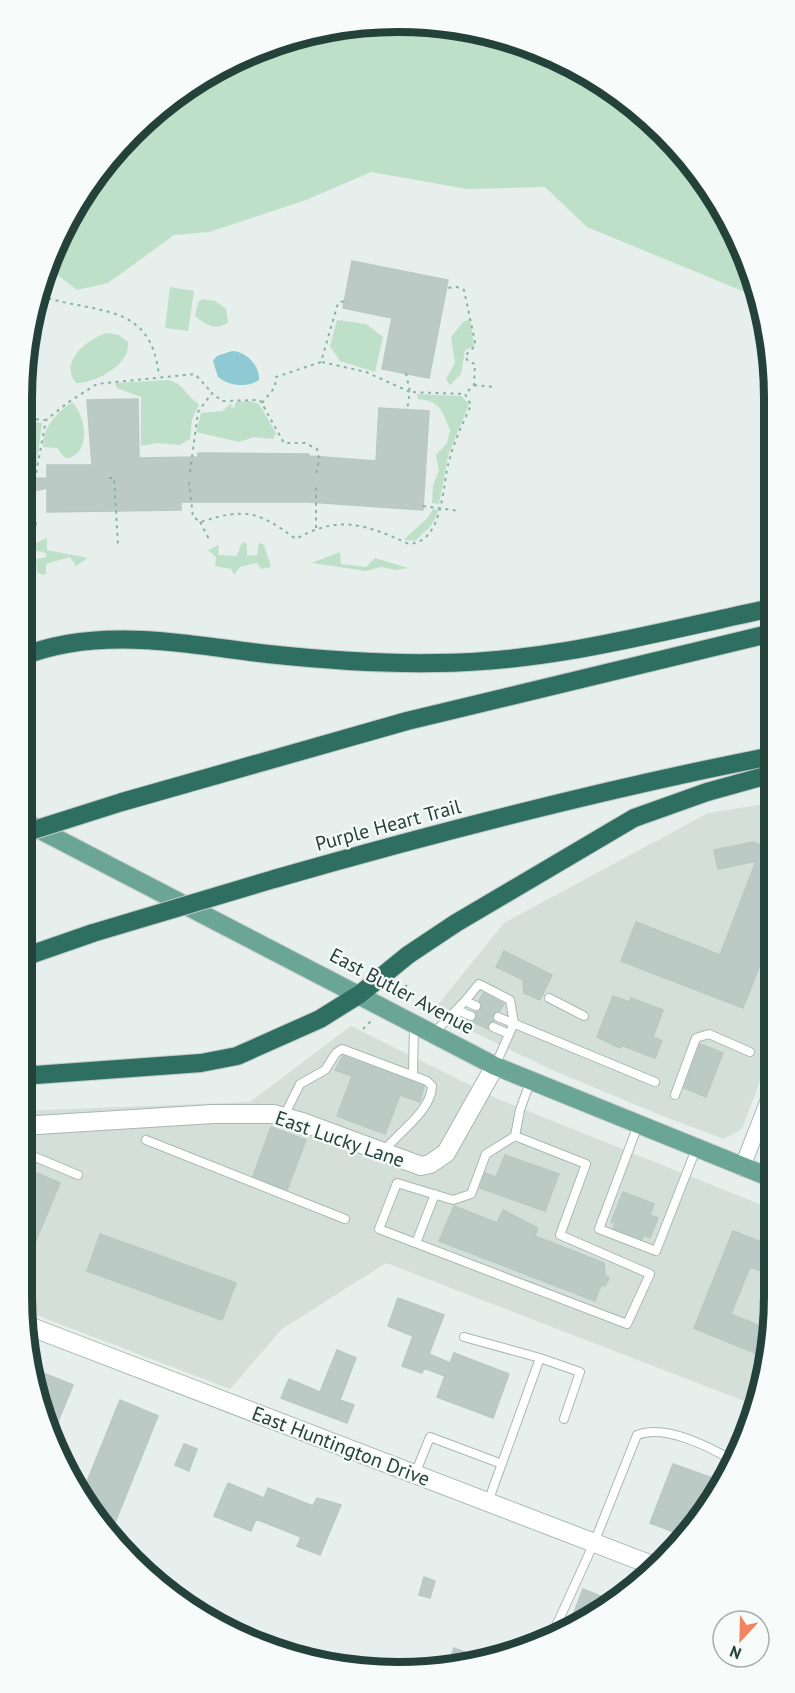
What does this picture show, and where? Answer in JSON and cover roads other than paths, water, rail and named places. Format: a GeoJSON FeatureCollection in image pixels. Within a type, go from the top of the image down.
{"type":"FeatureCollection","features":[{"type":"Feature","properties":{"kind":"highway"},"geometry":{"type":"LineString","coordinates":[[32,653],[80,642],[132,640],[358,662],[483,661],[531,657],[764,610]]}},
{"type":"Feature","properties":{"kind":"highway"},"geometry":{"type":"LineString","coordinates":[[32,831],[122,802],[407,721],[764,635]]}},
{"type":"Feature","properties":{"kind":"highway","name":"Purple Heart Trail"},"geometry":{"type":"LineString","coordinates":[[32,954],[93,933],[273,879],[582,797],[764,758]]}},
{"type":"Feature","properties":{"kind":"highway"},"geometry":{"type":"LineString","coordinates":[[32,1075],[201,1063],[237,1056],[320,1018],[360,994],[408,955],[456,923],[634,818],[687,798],[764,776]]}},
{"type":"Feature","properties":{"kind":"main road","name":"East Butler Avenue"},"geometry":{"type":"LineString","coordinates":[[32,826],[495,1066],[764,1176]]}},
{"type":"Feature","properties":{"kind":"street","name":"East Lucky Lane"},"geometry":{"type":"LineString","coordinates":[[32,1125],[213,1114],[255,1113],[284,1116],[421,1166],[439,1160],[451,1145],[495,1066]]}},
{"type":"Feature","properties":{"kind":"street"},"geometry":{"type":"LineString","coordinates":[[742,1168],[764,1111]]}},
{"type":"Feature","properties":{"kind":"street","name":"East Huntington Drive"},"geometry":{"type":"LineString","coordinates":[[33,1328],[647,1563]]}},
{"type":"Feature","properties":{"kind":"lane"},"geometry":{"type":"LineString","coordinates":[[434,1033],[479,984],[510,1000],[514,1023],[495,1066]]}},
{"type":"Feature","properties":{"kind":"lane"},"geometry":{"type":"LineString","coordinates":[[549,998],[584,1016]]}},
{"type":"Feature","properties":{"kind":"lane"},"geometry":{"type":"LineString","coordinates":[[465,1000],[476,1006]]}},
{"type":"Feature","properties":{"kind":"lane"},"geometry":{"type":"LineString","coordinates":[[457,1010],[471,1016]]}},
{"type":"Feature","properties":{"kind":"lane"},"geometry":{"type":"LineString","coordinates":[[498,1017],[655,1082]]}},
{"type":"Feature","properties":{"kind":"lane"},"geometry":{"type":"LineString","coordinates":[[413,1075],[414,1023]]}},
{"type":"Feature","properties":{"kind":"lane"},"geometry":{"type":"LineString","coordinates":[[493,1027],[509,1034]]}},
{"type":"Feature","properties":{"kind":"lane"},"geometry":{"type":"LineString","coordinates":[[675,1095],[696,1038],[709,1034],[750,1052]]}},
{"type":"Feature","properties":{"kind":"lane"},"geometry":{"type":"LineString","coordinates":[[284,1116],[300,1084],[325,1070],[336,1053],[342,1049],[427,1081],[432,1086],[432,1093],[416,1118],[393,1138],[382,1153]]}},
{"type":"Feature","properties":{"kind":"lane"},"geometry":{"type":"LineString","coordinates":[[515,1136],[586,1164],[560,1235],[650,1274],[627,1324],[379,1229],[397,1183],[453,1200],[471,1194],[486,1154],[515,1136],[520,1110],[530,1080]]}},
{"type":"Feature","properties":{"kind":"lane"},"geometry":{"type":"LineString","coordinates":[[639,1125],[599,1229],[656,1251],[696,1149]]}},
{"type":"Feature","properties":{"kind":"lane"},"geometry":{"type":"LineString","coordinates":[[146,1140],[345,1219]]}},
{"type":"Feature","properties":{"kind":"lane"},"geometry":{"type":"LineString","coordinates":[[32,1156],[78,1175]]}},
{"type":"Feature","properties":{"kind":"lane"},"geometry":{"type":"LineString","coordinates":[[416,1244],[435,1194]]}},
{"type":"Feature","properties":{"kind":"lane"},"geometry":{"type":"LineString","coordinates":[[464,1337],[540,1358],[580,1372],[564,1419]]}},
{"type":"Feature","properties":{"kind":"lane"},"geometry":{"type":"LineString","coordinates":[[488,1502],[540,1358]]}},
{"type":"Feature","properties":{"kind":"lane"},"geometry":{"type":"LineString","coordinates":[[556,1625],[594,1543],[637,1435],[648,1430],[669,1434],[726,1456]]}},
{"type":"Feature","properties":{"kind":"lane"},"geometry":{"type":"LineString","coordinates":[[416,1474],[429,1437],[502,1464]]}},
{"type":"Feature","properties":{"kind":"water"},"geometry":{"type":"Polygon","coordinates":[[[232,351],[247,356],[251,360],[259,375],[259,380],[238,385],[218,377],[213,361],[217,356],[232,351]]]}}]}
